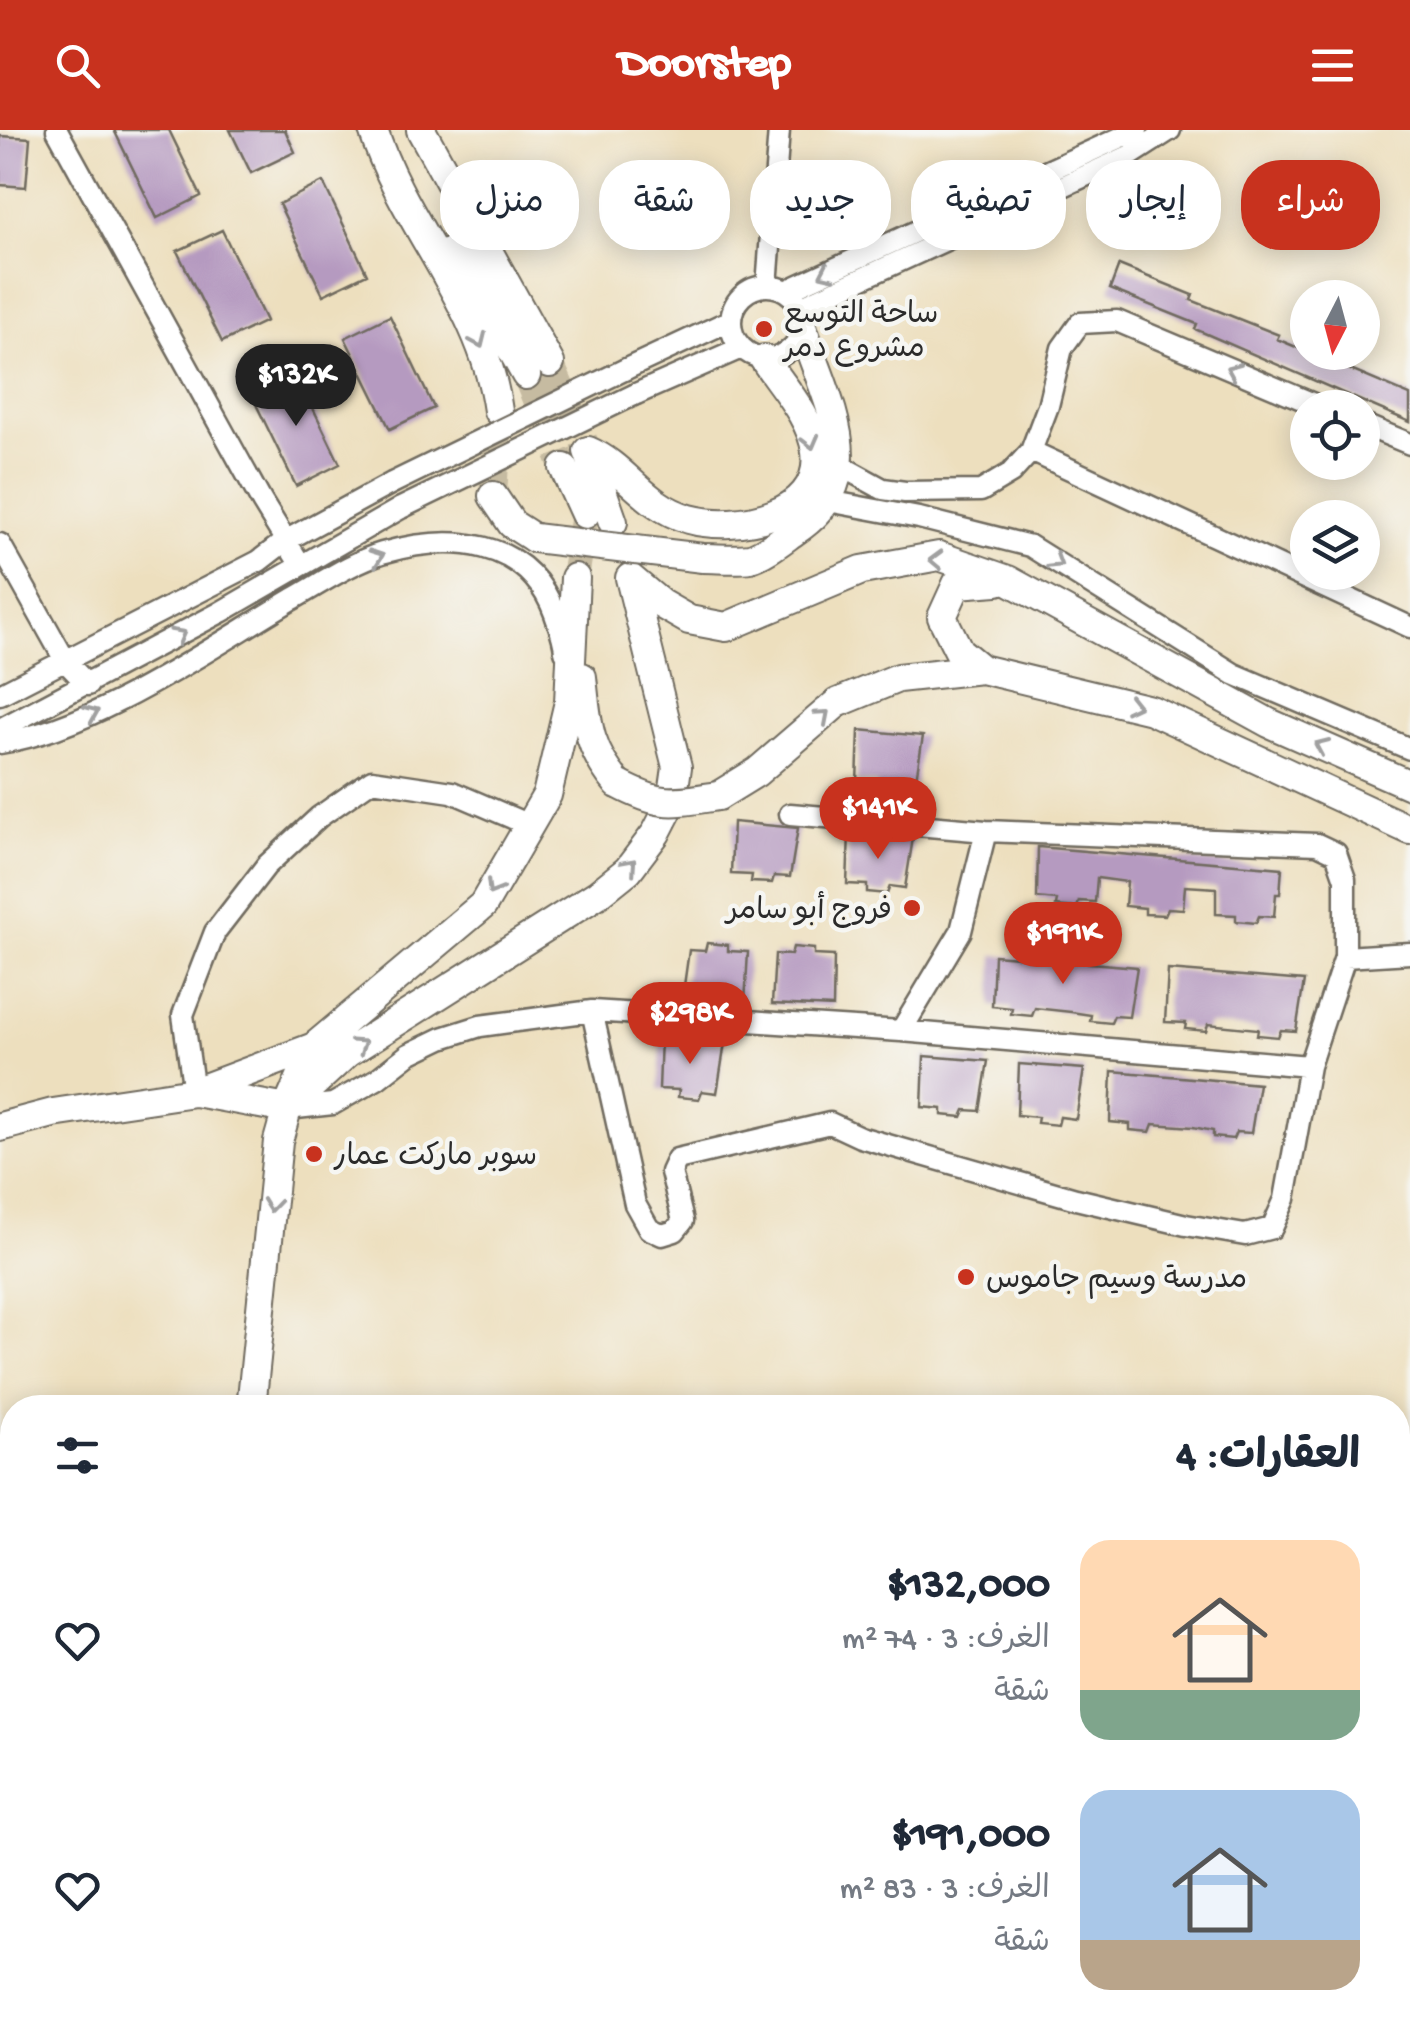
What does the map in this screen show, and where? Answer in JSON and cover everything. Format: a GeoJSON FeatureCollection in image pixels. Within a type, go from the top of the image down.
{"type":"FeatureCollection","features":[{"type":"Feature","properties":{"kind":"main road"},"geometry":{"type":"LineString","coordinates":[[373,130],[382,160],[451,279],[484,350],[494,376],[498,411]]}},
{"type":"Feature","properties":{"kind":"main road"},"geometry":{"type":"LineString","coordinates":[[386,130],[538,369],[421,130]]}},
{"type":"Feature","properties":{"kind":"main road"},"geometry":{"type":"LineString","coordinates":[[493,496],[512,524],[534,538],[703,558],[752,558],[809,522],[828,501],[841,466],[840,442],[789,303]]}},
{"type":"Feature","properties":{"kind":"main road"},"geometry":{"type":"LineString","coordinates":[[613,522],[588,451],[605,458],[643,496],[686,518],[725,525],[772,515],[797,502],[814,481],[816,451],[804,417],[752,353]]}},
{"type":"Feature","properties":{"kind":"main road"},"geometry":{"type":"LineString","coordinates":[[564,468],[585,514]]}},
{"type":"Feature","properties":{"kind":"main road"},"geometry":{"type":"LineString","coordinates":[[287,1108],[347,1054],[598,894],[628,870],[656,832],[672,802],[677,767],[630,578],[661,604],[689,620],[726,627],[862,570],[939,556],[1008,580],[1269,724],[1410,785]]}},
{"type":"Feature","properties":{"kind":"main road"},"geometry":{"type":"LineString","coordinates":[[981,669],[960,651],[942,617],[957,584],[1008,580]]}},
{"type":"Feature","properties":{"kind":"main road"},"geometry":{"type":"LineString","coordinates":[[0,1127],[52,1113],[194,1092],[314,1047],[483,905],[547,795],[569,702],[575,587],[588,734],[600,762],[618,784],[651,801],[682,802],[718,796],[757,772],[837,703],[898,678],[981,669],[1151,710],[1410,830]]}},
{"type":"Feature","properties":{"kind":"main road"},"geometry":{"type":"LineString","coordinates":[[252,1395],[278,1141],[287,1108],[314,1047]]}},
{"type":"Feature","properties":{"kind":"main road"},"geometry":{"type":"LineString","coordinates":[[194,1092],[287,1108]]}},
{"type":"Feature","properties":{"kind":"street"},"geometry":{"type":"LineString","coordinates":[[57,130],[300,564]]}},
{"type":"Feature","properties":{"kind":"street"},"geometry":{"type":"LineString","coordinates":[[0,728],[221,612],[400,508],[636,394],[752,353],[785,354],[794,348],[778,130]]}},
{"type":"Feature","properties":{"kind":"street"},"geometry":{"type":"LineString","coordinates":[[789,303],[1137,130]]}},
{"type":"Feature","properties":{"kind":"street"},"geometry":{"type":"LineString","coordinates":[[752,353],[732,330],[731,320],[733,309],[746,292],[789,303],[1131,155],[1170,130]]}},
{"type":"Feature","properties":{"kind":"street"},"geometry":{"type":"LineString","coordinates":[[0,694],[260,561],[286,541],[392,483],[731,320]]}},
{"type":"Feature","properties":{"kind":"street"},"geometry":{"type":"LineString","coordinates":[[841,466],[882,489],[981,491],[1011,473],[1032,451],[1062,348],[1080,322],[1116,321],[1290,394]]}},
{"type":"Feature","properties":{"kind":"street"},"geometry":{"type":"LineString","coordinates":[[1380,432],[1410,444]]}},
{"type":"Feature","properties":{"kind":"street"},"geometry":{"type":"LineString","coordinates":[[1032,451],[1410,627]]}},
{"type":"Feature","properties":{"kind":"street"},"geometry":{"type":"LineString","coordinates":[[828,501],[919,518],[1030,546],[1234,674],[1410,749]]}},
{"type":"Feature","properties":{"kind":"street"},"geometry":{"type":"LineString","coordinates":[[0,743],[32,738],[106,708],[379,554],[442,543],[484,546],[519,562],[548,596],[564,640],[569,702]]}},
{"type":"Feature","properties":{"kind":"street"},"geometry":{"type":"LineString","coordinates":[[0,544],[66,662],[88,685]]}},
{"type":"Feature","properties":{"kind":"street"},"geometry":{"type":"LineString","coordinates":[[194,1092],[184,1015],[216,932],[266,866],[319,817],[372,780],[452,792],[530,826]]}},
{"type":"Feature","properties":{"kind":"street"},"geometry":{"type":"LineString","coordinates":[[592,1011],[635,1204],[650,1228],[662,1234],[676,1231],[683,1221],[671,1172],[677,1159],[830,1124],[860,1137],[1076,1198],[1245,1235],[1272,1228],[1286,1199],[1309,1066],[1345,957],[1344,879],[1336,853],[1317,844],[986,831],[790,814]]}},
{"type":"Feature","properties":{"kind":"street"},"geometry":{"type":"LineString","coordinates":[[901,1031],[961,931],[986,831]]}},
{"type":"Feature","properties":{"kind":"street"},"geometry":{"type":"LineString","coordinates":[[1345,957],[1410,953]]}},
{"type":"Feature","properties":{"kind":"street"},"geometry":{"type":"LineString","coordinates":[[287,1108],[333,1104],[409,1054],[442,1038],[480,1026],[592,1011],[901,1031],[1309,1066]]}},
{"type":"Feature","properties":{"kind":"building"},"geometry":{"type":"Polygon","coordinates":[[[114,130],[169,130],[201,196],[157,218],[114,130]]]}},
{"type":"Feature","properties":{"kind":"building"},"geometry":{"type":"Polygon","coordinates":[[[230,130],[285,130],[295,152],[251,173],[230,130]]]}},
{"type":"Feature","properties":{"kind":"building"},"geometry":{"type":"Polygon","coordinates":[[[0,136],[30,138],[26,187],[0,185],[0,136]]]}},
{"type":"Feature","properties":{"kind":"building"},"geometry":{"type":"Polygon","coordinates":[[[323,182],[367,274],[323,295],[279,204],[323,182]]]}},
{"type":"Feature","properties":{"kind":"building"},"geometry":{"type":"Polygon","coordinates":[[[222,230],[266,321],[222,342],[177,251],[222,230]]]}},
{"type":"Feature","properties":{"kind":"building"},"geometry":{"type":"Polygon","coordinates":[[[1119,265],[1193,295],[1191,300],[1279,335],[1277,339],[1290,344],[1290,370],[1351,370],[1410,395],[1410,422],[1380,409],[1380,390],[1336,390],[1195,329],[1197,324],[1110,289],[1119,265]]]}},
{"type":"Feature","properties":{"kind":"building"},"geometry":{"type":"Polygon","coordinates":[[[390,316],[434,408],[390,429],[345,338],[390,316]]]}},
{"type":"Feature","properties":{"kind":"building"},"geometry":{"type":"Polygon","coordinates":[[[296,373],[340,464],[296,486],[251,394],[296,373]]]}},
{"type":"Feature","properties":{"kind":"building"},"geometry":{"type":"Polygon","coordinates":[[[859,730],[923,736],[915,785],[900,784],[897,791],[877,790],[877,783],[857,782],[859,730]]]}},
{"type":"Feature","properties":{"kind":"building"},"geometry":{"type":"Polygon","coordinates":[[[733,822],[798,828],[790,877],[774,876],[772,883],[751,882],[752,875],[731,874],[733,822]]]}},
{"type":"Feature","properties":{"kind":"building"},"geometry":{"type":"Polygon","coordinates":[[[849,833],[913,838],[905,888],[890,886],[887,894],[867,892],[867,885],[847,884],[849,833]]]}},
{"type":"Feature","properties":{"kind":"building"},"geometry":{"type":"Polygon","coordinates":[[[1038,847],[1282,868],[1280,894],[1276,894],[1274,917],[1259,916],[1256,923],[1236,921],[1236,915],[1216,914],[1216,888],[1185,886],[1183,909],[1168,908],[1165,915],[1145,914],[1145,908],[1125,906],[1127,882],[1097,878],[1095,902],[1079,901],[1077,908],[1056,906],[1057,900],[1037,898],[1038,847]]]}},
{"type":"Feature","properties":{"kind":"building"},"geometry":{"type":"Polygon","coordinates":[[[707,943],[728,945],[728,951],[748,952],[745,1003],[682,1000],[689,950],[705,951],[707,943]]]}},
{"type":"Feature","properties":{"kind":"building"},"geometry":{"type":"Polygon","coordinates":[[[793,947],[814,949],[814,955],[834,956],[833,1007],[772,1004],[775,954],[791,955],[793,947]]]}},
{"type":"Feature","properties":{"kind":"building"},"geometry":{"type":"Polygon","coordinates":[[[994,955],[1137,967],[1129,1017],[1114,1016],[1111,1023],[1090,1021],[1091,1015],[1035,1008],[1032,1016],[1011,1014],[1012,1008],[992,1006],[994,955]]]}},
{"type":"Feature","properties":{"kind":"building"},"geometry":{"type":"Polygon","coordinates":[[[1168,970],[1304,981],[1296,1031],[1281,1030],[1278,1037],[1257,1035],[1258,1029],[1208,1024],[1206,1031],[1185,1029],[1186,1023],[1165,1022],[1168,970]]]}},
{"type":"Feature","properties":{"kind":"building"},"geometry":{"type":"Polygon","coordinates":[[[661,1038],[725,1043],[717,1093],[702,1091],[699,1099],[678,1097],[679,1090],[659,1089],[661,1038]]]}},
{"type":"Feature","properties":{"kind":"building"},"geometry":{"type":"Polygon","coordinates":[[[924,1056],[988,1061],[980,1111],[965,1110],[962,1117],[922,1107],[924,1056]]]}},
{"type":"Feature","properties":{"kind":"building"},"geometry":{"type":"Polygon","coordinates":[[[1019,1064],[1084,1069],[1076,1119],[1060,1117],[1058,1125],[1037,1123],[1038,1117],[1017,1115],[1019,1064]]]}},
{"type":"Feature","properties":{"kind":"building"},"geometry":{"type":"Polygon","coordinates":[[[1112,1071],[1259,1084],[1251,1133],[1236,1132],[1233,1139],[1213,1137],[1213,1131],[1193,1127],[1153,1124],[1150,1132],[1110,1122],[1112,1071]]]}},
{"type":"Feature","properties":{"kind":"tunnel"},"geometry":{"type":"LineString","coordinates":[[550,363],[588,451]]}},
{"type":"Feature","properties":{"kind":"tunnel"},"geometry":{"type":"LineString","coordinates":[[526,375],[564,468]]}},
{"type":"Feature","properties":{"kind":"tunnel"},"geometry":{"type":"LineString","coordinates":[[493,496],[498,411]]}},
{"type":"Feature","properties":{"kind":"tunnel"},"geometry":{"type":"LineString","coordinates":[[575,578],[585,514]]}},
{"type":"Feature","properties":{"kind":"place","name":"ساحة التوسع مشروع دمر"},"geometry":{"type":"Point","coordinates":[764,329]}},
{"type":"Feature","properties":{"kind":"place","name":"فروج أبو سامر"},"geometry":{"type":"Point","coordinates":[912,908]}},
{"type":"Feature","properties":{"kind":"place","name":"سوبر ماركت عمار"},"geometry":{"type":"Point","coordinates":[314,1154]}},
{"type":"Feature","properties":{"kind":"place","name":"مدرسة وسيم جاموس"},"geometry":{"type":"Point","coordinates":[966,1277]}}]}
